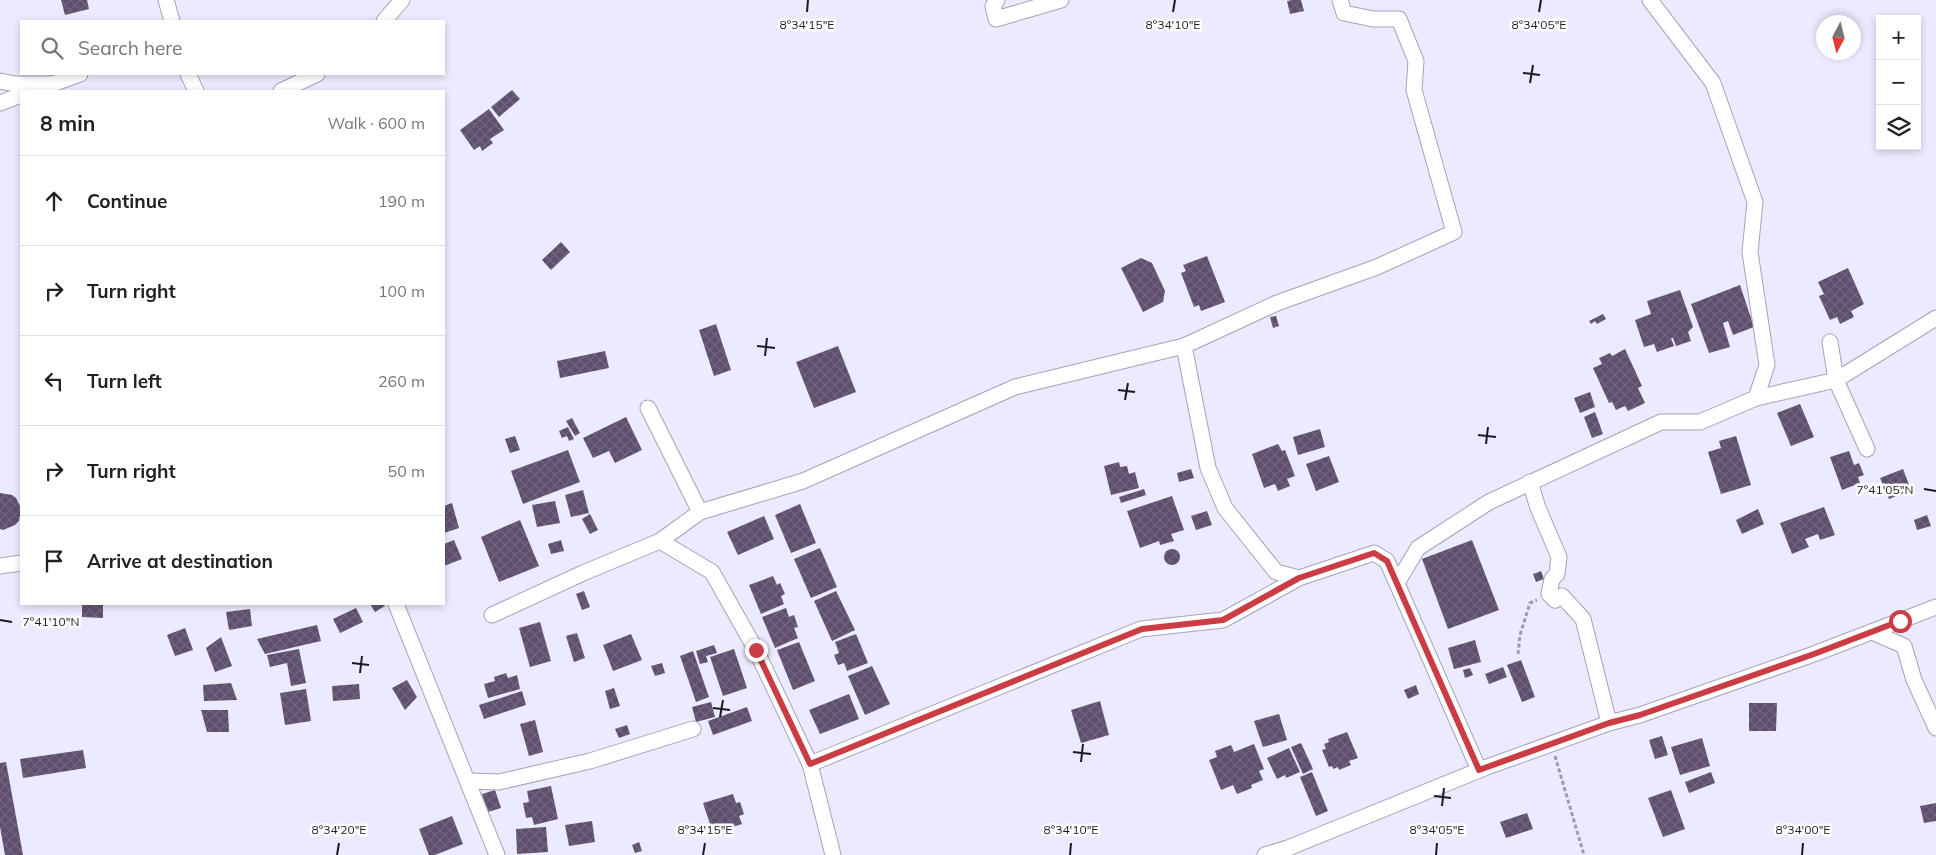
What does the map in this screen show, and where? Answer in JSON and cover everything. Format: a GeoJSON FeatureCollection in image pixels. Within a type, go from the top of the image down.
{"type":"FeatureCollection","features":[{"type":"Feature","properties":{"kind":"street"},"geometry":{"type":"LineString","coordinates":[[166,0],[172,20]]}},
{"type":"Feature","properties":{"kind":"street"},"geometry":{"type":"LineString","coordinates":[[385,20],[402,0]]}},
{"type":"Feature","properties":{"kind":"street"},"geometry":{"type":"LineString","coordinates":[[997,0],[993,6],[996,19],[1062,0]]}},
{"type":"Feature","properties":{"kind":"street"},"geometry":{"type":"LineString","coordinates":[[492,615],[583,573],[660,541],[700,512],[804,481],[1015,387],[1184,346],[1277,303],[1377,267],[1454,232],[1414,90],[1416,61],[1399,19],[1373,19],[1344,13],[1340,0]]}},
{"type":"Feature","properties":{"kind":"street"},"geometry":{"type":"LineString","coordinates":[[1650,0],[1713,83],[1755,202],[1750,252],[1768,365],[1756,398]]}},
{"type":"Feature","properties":{"kind":"street"},"geometry":{"type":"LineString","coordinates":[[36,90],[77,75]]}},
{"type":"Feature","properties":{"kind":"street"},"geometry":{"type":"LineString","coordinates":[[188,75],[196,90]]}},
{"type":"Feature","properties":{"kind":"street"},"geometry":{"type":"LineString","coordinates":[[283,90],[315,75]]}},
{"type":"Feature","properties":{"kind":"street"},"geometry":{"type":"LineString","coordinates":[[0,81],[15,84],[54,84]]}},
{"type":"Feature","properties":{"kind":"street"},"geometry":{"type":"LineString","coordinates":[[0,103],[20,95]]}},
{"type":"Feature","properties":{"kind":"street"},"geometry":{"type":"LineString","coordinates":[[1397,583],[1418,548],[1489,502],[1661,422],[1700,422],[1756,398],[1836,380],[1936,318]]}},
{"type":"Feature","properties":{"kind":"street"},"geometry":{"type":"LineString","coordinates":[[1830,342],[1836,380],[1867,449]]}},
{"type":"Feature","properties":{"kind":"street"},"geometry":{"type":"LineString","coordinates":[[1184,346],[1208,468],[1225,508],[1276,572],[1299,578]]}},
{"type":"Feature","properties":{"kind":"street"},"geometry":{"type":"LineString","coordinates":[[648,408],[700,512]]}},
{"type":"Feature","properties":{"kind":"street"},"geometry":{"type":"LineString","coordinates":[[1530,482],[1538,508],[1559,557],[1557,574],[1552,579],[1549,594],[1555,600],[1562,596],[1583,619],[1609,723]]}},
{"type":"Feature","properties":{"kind":"street"},"geometry":{"type":"LineString","coordinates":[[660,541],[712,572],[756,650],[810,764],[833,855]]}},
{"type":"Feature","properties":{"kind":"street"},"geometry":{"type":"LineString","coordinates":[[810,764],[1142,629],[1223,620],[1299,578],[1374,553],[1387,561],[1479,770]]}},
{"type":"Feature","properties":{"kind":"street"},"geometry":{"type":"LineString","coordinates":[[0,566],[20,563]]}},
{"type":"Feature","properties":{"kind":"street"},"geometry":{"type":"LineString","coordinates":[[396,605],[496,855]]}},
{"type":"Feature","properties":{"kind":"street"},"geometry":{"type":"LineString","coordinates":[[1265,855],[1288,848],[1479,770],[1609,723],[1660,709],[1814,654],[1936,607]]}},
{"type":"Feature","properties":{"kind":"street"},"geometry":{"type":"LineString","coordinates":[[1872,632],[1904,646],[1914,680],[1936,728]]}},
{"type":"Feature","properties":{"kind":"street"},"geometry":{"type":"LineString","coordinates":[[468,781],[499,782],[590,762],[693,729]]}},
{"type":"Feature","properties":{"kind":"path"},"geometry":{"type":"LineString","coordinates":[[1518,654],[1520,636],[1530,603],[1549,594]]}},
{"type":"Feature","properties":{"kind":"path"},"geometry":{"type":"LineString","coordinates":[[1551,744],[1584,855]]}},
{"type":"Feature","properties":{"kind":"building"},"geometry":{"type":"Polygon","coordinates":[[[61,0],[87,0],[89,9],[65,15],[61,0]]]}},
{"type":"Feature","properties":{"kind":"building"},"geometry":{"type":"Polygon","coordinates":[[[1301,0],[1304,11],[1290,14],[1287,1],[1301,0]]]}},
{"type":"Feature","properties":{"kind":"building"},"geometry":{"type":"Polygon","coordinates":[[[512,90],[520,99],[499,117],[491,107],[512,90]]]}},
{"type":"Feature","properties":{"kind":"building"},"geometry":{"type":"Polygon","coordinates":[[[489,109],[504,130],[490,139],[493,143],[482,151],[480,146],[474,150],[460,130],[489,109]]]}},
{"type":"Feature","properties":{"kind":"building"},"geometry":{"type":"Polygon","coordinates":[[[561,242],[570,252],[551,270],[542,260],[561,242]]]}},
{"type":"Feature","properties":{"kind":"building"},"geometry":{"type":"Polygon","coordinates":[[[1207,256],[1225,302],[1201,311],[1199,305],[1194,307],[1181,273],[1186,271],[1183,265],[1207,256]]]}},
{"type":"Feature","properties":{"kind":"building"},"geometry":{"type":"Polygon","coordinates":[[[1141,258],[1152,263],[1165,291],[1163,302],[1143,312],[1121,268],[1141,258]]]}},
{"type":"Feature","properties":{"kind":"building"},"geometry":{"type":"Polygon","coordinates":[[[1848,268],[1864,304],[1851,311],[1854,317],[1840,324],[1837,317],[1830,320],[1819,296],[1824,294],[1818,282],[1848,268]]]}},
{"type":"Feature","properties":{"kind":"building"},"geometry":{"type":"Polygon","coordinates":[[[1740,285],[1754,327],[1733,335],[1728,321],[1723,323],[1730,347],[1709,353],[1691,304],[1740,285]]]}},
{"type":"Feature","properties":{"kind":"building"},"geometry":{"type":"Polygon","coordinates":[[[1680,290],[1693,327],[1688,332],[1691,341],[1676,346],[1673,338],[1671,338],[1674,346],[1657,352],[1654,344],[1644,347],[1635,320],[1651,314],[1647,301],[1680,290]]]}},
{"type":"Feature","properties":{"kind":"building"},"geometry":{"type":"Polygon","coordinates":[[[1603,314],[1606,319],[1597,324],[1595,321],[1591,324],[1589,321],[1603,314]]]}},
{"type":"Feature","properties":{"kind":"building"},"geometry":{"type":"Polygon","coordinates":[[[1276,316],[1279,326],[1273,328],[1270,317],[1276,316]]]}},
{"type":"Feature","properties":{"kind":"building"},"geometry":{"type":"Polygon","coordinates":[[[716,324],[731,370],[714,376],[699,330],[716,324]]]}},
{"type":"Feature","properties":{"kind":"building"},"geometry":{"type":"Polygon","coordinates":[[[838,346],[856,392],[814,408],[796,362],[838,346]]]}},
{"type":"Feature","properties":{"kind":"building"},"geometry":{"type":"Polygon","coordinates":[[[1625,349],[1642,386],[1638,388],[1645,403],[1628,411],[1625,406],[1616,410],[1612,402],[1609,403],[1593,368],[1602,364],[1599,358],[1610,353],[1612,356],[1625,349]]]}},
{"type":"Feature","properties":{"kind":"building"},"geometry":{"type":"Polygon","coordinates":[[[605,351],[609,368],[560,378],[557,361],[605,351]]]}},
{"type":"Feature","properties":{"kind":"building"},"geometry":{"type":"Polygon","coordinates":[[[1590,392],[1595,407],[1580,413],[1574,398],[1590,392]]]}},
{"type":"Feature","properties":{"kind":"building"},"geometry":{"type":"Polygon","coordinates":[[[1800,404],[1814,437],[1791,446],[1777,413],[1800,404]]]}},
{"type":"Feature","properties":{"kind":"building"},"geometry":{"type":"Polygon","coordinates":[[[1595,412],[1603,434],[1592,438],[1584,417],[1595,412]]]}},
{"type":"Feature","properties":{"kind":"building"},"geometry":{"type":"Polygon","coordinates":[[[626,417],[642,450],[615,463],[609,451],[593,458],[583,438],[626,417]]]}},
{"type":"Feature","properties":{"kind":"building"},"geometry":{"type":"Polygon","coordinates":[[[572,418],[580,433],[575,436],[566,421],[572,418]]]}},
{"type":"Feature","properties":{"kind":"building"},"geometry":{"type":"Polygon","coordinates":[[[568,427],[574,439],[569,441],[567,436],[562,438],[559,431],[568,427]]]}},
{"type":"Feature","properties":{"kind":"building"},"geometry":{"type":"Polygon","coordinates":[[[1320,429],[1325,447],[1298,455],[1293,437],[1320,429]]]}},
{"type":"Feature","properties":{"kind":"building"},"geometry":{"type":"Polygon","coordinates":[[[515,436],[520,450],[510,453],[505,439],[515,436]]]}},
{"type":"Feature","properties":{"kind":"building"},"geometry":{"type":"Polygon","coordinates":[[[1736,436],[1751,485],[1721,494],[1708,452],[1721,448],[1719,441],[1736,436]]]}},
{"type":"Feature","properties":{"kind":"building"},"geometry":{"type":"Polygon","coordinates":[[[1278,444],[1282,451],[1285,450],[1295,476],[1287,479],[1290,486],[1278,491],[1275,484],[1264,488],[1252,454],[1278,444]]]}},
{"type":"Feature","properties":{"kind":"building"},"geometry":{"type":"Polygon","coordinates":[[[568,450],[580,482],[523,504],[511,471],[568,450]]]}},
{"type":"Feature","properties":{"kind":"building"},"geometry":{"type":"Polygon","coordinates":[[[1849,451],[1854,465],[1859,463],[1864,475],[1858,477],[1860,483],[1842,490],[1830,457],[1849,451]]]}},
{"type":"Feature","properties":{"kind":"building"},"geometry":{"type":"Polygon","coordinates":[[[1329,456],[1339,482],[1316,491],[1306,464],[1329,456]]]}},
{"type":"Feature","properties":{"kind":"building"},"geometry":{"type":"Polygon","coordinates":[[[1119,462],[1120,467],[1127,466],[1129,474],[1135,472],[1139,488],[1111,495],[1104,466],[1119,462]]]}},
{"type":"Feature","properties":{"kind":"building"},"geometry":{"type":"Polygon","coordinates":[[[1191,469],[1194,478],[1179,482],[1177,473],[1191,469]]]}},
{"type":"Feature","properties":{"kind":"building"},"geometry":{"type":"Polygon","coordinates":[[[1903,469],[1911,490],[1889,499],[1880,478],[1903,469]]]}},
{"type":"Feature","properties":{"kind":"building"},"geometry":{"type":"Polygon","coordinates":[[[1144,489],[1146,495],[1121,503],[1119,497],[1144,489]]]}},
{"type":"Feature","properties":{"kind":"building"},"geometry":{"type":"Polygon","coordinates":[[[583,490],[589,513],[571,517],[565,495],[583,490]]]}},
{"type":"Feature","properties":{"kind":"building"},"geometry":{"type":"Polygon","coordinates":[[[0,493],[12,495],[20,506],[19,521],[15,525],[3,530],[0,529],[0,493]]]}},
{"type":"Feature","properties":{"kind":"building"},"geometry":{"type":"Polygon","coordinates":[[[1172,496],[1184,530],[1171,534],[1174,541],[1160,545],[1159,541],[1140,548],[1127,511],[1172,496]]]}},
{"type":"Feature","properties":{"kind":"building"},"geometry":{"type":"Polygon","coordinates":[[[555,501],[560,523],[537,527],[532,505],[555,501]]]}},
{"type":"Feature","properties":{"kind":"building"},"geometry":{"type":"Polygon","coordinates":[[[452,503],[459,528],[445,533],[445,506],[452,503]]]}},
{"type":"Feature","properties":{"kind":"building"},"geometry":{"type":"Polygon","coordinates":[[[800,504],[816,543],[791,553],[775,515],[800,504]]]}},
{"type":"Feature","properties":{"kind":"building"},"geometry":{"type":"Polygon","coordinates":[[[1824,507],[1835,535],[1820,540],[1818,534],[1805,539],[1809,547],[1792,554],[1780,523],[1824,507]]]}},
{"type":"Feature","properties":{"kind":"building"},"geometry":{"type":"Polygon","coordinates":[[[1758,509],[1764,524],[1742,534],[1736,520],[1758,509]]]}},
{"type":"Feature","properties":{"kind":"building"},"geometry":{"type":"Polygon","coordinates":[[[1207,511],[1212,525],[1196,530],[1191,516],[1207,511]]]}},
{"type":"Feature","properties":{"kind":"building"},"geometry":{"type":"Polygon","coordinates":[[[590,514],[598,530],[590,534],[582,519],[590,514]]]}},
{"type":"Feature","properties":{"kind":"building"},"geometry":{"type":"Polygon","coordinates":[[[1927,515],[1931,526],[1917,530],[1914,520],[1927,515]]]}},
{"type":"Feature","properties":{"kind":"building"},"geometry":{"type":"Polygon","coordinates":[[[764,516],[774,539],[738,555],[727,532],[764,516]]]}},
{"type":"Feature","properties":{"kind":"building"},"geometry":{"type":"Polygon","coordinates":[[[520,520],[539,566],[499,582],[481,537],[520,520]]]}},
{"type":"Feature","properties":{"kind":"building"},"geometry":{"type":"Polygon","coordinates":[[[454,540],[462,559],[445,566],[445,544],[454,540]]]}},
{"type":"Feature","properties":{"kind":"building"},"geometry":{"type":"Polygon","coordinates":[[[561,540],[564,551],[551,554],[548,544],[561,540]]]}},
{"type":"Feature","properties":{"kind":"building"},"geometry":{"type":"Polygon","coordinates":[[[1472,540],[1499,610],[1448,629],[1422,559],[1472,540]]]}},
{"type":"Feature","properties":{"kind":"building"},"geometry":{"type":"Polygon","coordinates":[[[820,548],[837,587],[811,598],[794,559],[820,548]]]}},
{"type":"Feature","properties":{"kind":"building"},"geometry":{"type":"Polygon","coordinates":[[[1169,549],[1175,549],[1180,554],[1178,563],[1169,565],[1164,560],[1164,554],[1169,549]]]}},
{"type":"Feature","properties":{"kind":"building"},"geometry":{"type":"Polygon","coordinates":[[[1541,571],[1544,579],[1536,582],[1533,574],[1541,571]]]}},
{"type":"Feature","properties":{"kind":"building"},"geometry":{"type":"Polygon","coordinates":[[[773,576],[777,585],[780,583],[785,594],[781,596],[784,604],[761,614],[749,585],[773,576]]]}},
{"type":"Feature","properties":{"kind":"building"},"geometry":{"type":"Polygon","coordinates":[[[584,591],[590,607],[582,610],[576,594],[584,591]]]}},
{"type":"Feature","properties":{"kind":"building"},"geometry":{"type":"Polygon","coordinates":[[[836,591],[855,630],[832,641],[814,601],[836,591]]]}},
{"type":"Feature","properties":{"kind":"building"},"geometry":{"type":"Polygon","coordinates":[[[82,605],[103,605],[103,618],[82,617],[82,605]]]}},
{"type":"Feature","properties":{"kind":"building"},"geometry":{"type":"Polygon","coordinates":[[[371,605],[384,605],[385,606],[375,612],[371,605]]]}},
{"type":"Feature","properties":{"kind":"building"},"geometry":{"type":"Polygon","coordinates":[[[356,608],[363,622],[340,633],[333,619],[356,608]]]}},
{"type":"Feature","properties":{"kind":"building"},"geometry":{"type":"Polygon","coordinates":[[[786,608],[789,617],[794,615],[798,627],[794,628],[798,638],[775,648],[762,617],[786,608]]]}},
{"type":"Feature","properties":{"kind":"building"},"geometry":{"type":"Polygon","coordinates":[[[250,609],[252,626],[229,630],[226,612],[250,609]]]}},
{"type":"Feature","properties":{"kind":"building"},"geometry":{"type":"Polygon","coordinates":[[[540,622],[551,661],[530,667],[519,628],[540,622]]]}},
{"type":"Feature","properties":{"kind":"building"},"geometry":{"type":"Polygon","coordinates":[[[317,625],[321,641],[265,654],[257,639],[317,625]]]}},
{"type":"Feature","properties":{"kind":"building"},"geometry":{"type":"Polygon","coordinates":[[[185,628],[193,650],[175,656],[167,635],[185,628]]]}},
{"type":"Feature","properties":{"kind":"building"},"geometry":{"type":"Polygon","coordinates":[[[577,633],[585,658],[574,662],[566,636],[577,633]]]}},
{"type":"Feature","properties":{"kind":"building"},"geometry":{"type":"Polygon","coordinates":[[[631,634],[642,660],[613,671],[603,645],[631,634]]]}},
{"type":"Feature","properties":{"kind":"building"},"geometry":{"type":"Polygon","coordinates":[[[856,634],[868,663],[847,671],[844,663],[838,665],[834,655],[839,653],[835,642],[856,634]]]}},
{"type":"Feature","properties":{"kind":"building"},"geometry":{"type":"Polygon","coordinates":[[[221,637],[232,666],[215,672],[206,648],[221,637]]]}},
{"type":"Feature","properties":{"kind":"building"},"geometry":{"type":"Polygon","coordinates":[[[1475,640],[1481,662],[1454,669],[1448,648],[1475,640]]]}},
{"type":"Feature","properties":{"kind":"building"},"geometry":{"type":"Polygon","coordinates":[[[799,642],[815,681],[793,690],[777,650],[799,642]]]}},
{"type":"Feature","properties":{"kind":"building"},"geometry":{"type":"Polygon","coordinates":[[[714,645],[717,653],[706,656],[708,662],[700,664],[696,651],[714,645]]]}},
{"type":"Feature","properties":{"kind":"building"},"geometry":{"type":"Polygon","coordinates":[[[299,649],[306,683],[291,686],[287,663],[270,667],[267,655],[299,649]]]}},
{"type":"Feature","properties":{"kind":"building"},"geometry":{"type":"Polygon","coordinates":[[[734,649],[747,688],[723,696],[710,657],[734,649]]]}},
{"type":"Feature","properties":{"kind":"building"},"geometry":{"type":"Polygon","coordinates":[[[693,651],[709,697],[696,702],[680,656],[693,651]]]}},
{"type":"Feature","properties":{"kind":"building"},"geometry":{"type":"Polygon","coordinates":[[[1521,660],[1535,697],[1522,702],[1507,665],[1521,660]]]}},
{"type":"Feature","properties":{"kind":"building"},"geometry":{"type":"Polygon","coordinates":[[[662,663],[665,673],[655,676],[651,666],[662,663]]]}},
{"type":"Feature","properties":{"kind":"building"},"geometry":{"type":"Polygon","coordinates":[[[872,666],[890,704],[865,715],[848,676],[872,666]]]}},
{"type":"Feature","properties":{"kind":"building"},"geometry":{"type":"Polygon","coordinates":[[[1503,667],[1507,677],[1489,684],[1485,674],[1503,667]]]}},
{"type":"Feature","properties":{"kind":"building"},"geometry":{"type":"Polygon","coordinates":[[[1470,668],[1473,675],[1465,678],[1463,670],[1470,668]]]}},
{"type":"Feature","properties":{"kind":"building"},"geometry":{"type":"Polygon","coordinates":[[[506,673],[508,678],[517,675],[520,689],[488,698],[484,684],[495,681],[494,677],[506,673]]]}},
{"type":"Feature","properties":{"kind":"building"},"geometry":{"type":"Polygon","coordinates":[[[407,680],[417,697],[405,710],[392,688],[407,680]]]}},
{"type":"Feature","properties":{"kind":"building"},"geometry":{"type":"Polygon","coordinates":[[[231,683],[237,700],[204,701],[203,685],[231,683]]]}},
{"type":"Feature","properties":{"kind":"building"},"geometry":{"type":"Polygon","coordinates":[[[359,684],[360,699],[333,701],[332,686],[359,684]]]}},
{"type":"Feature","properties":{"kind":"building"},"geometry":{"type":"Polygon","coordinates":[[[1416,685],[1419,694],[1408,699],[1404,690],[1416,685]]]}},
{"type":"Feature","properties":{"kind":"building"},"geometry":{"type":"Polygon","coordinates":[[[614,688],[620,706],[610,709],[605,691],[614,688]]]}},
{"type":"Feature","properties":{"kind":"building"},"geometry":{"type":"Polygon","coordinates":[[[306,689],[311,721],[285,725],[280,693],[306,689]]]}},
{"type":"Feature","properties":{"kind":"building"},"geometry":{"type":"Polygon","coordinates":[[[522,691],[526,705],[484,719],[479,705],[522,691]]]}},
{"type":"Feature","properties":{"kind":"building"},"geometry":{"type":"Polygon","coordinates":[[[849,694],[859,719],[820,734],[809,710],[849,694]]]}},
{"type":"Feature","properties":{"kind":"building"},"geometry":{"type":"Polygon","coordinates":[[[1100,701],[1109,735],[1081,743],[1071,710],[1100,701]]]}},
{"type":"Feature","properties":{"kind":"building"},"geometry":{"type":"Polygon","coordinates":[[[711,702],[715,717],[696,722],[692,707],[711,702]]]}},
{"type":"Feature","properties":{"kind":"building"},"geometry":{"type":"Polygon","coordinates":[[[1749,703],[1777,703],[1776,731],[1749,731],[1749,703]]]}},
{"type":"Feature","properties":{"kind":"building"},"geometry":{"type":"Polygon","coordinates":[[[747,707],[752,721],[713,735],[708,721],[747,707]]]}},
{"type":"Feature","properties":{"kind":"building"},"geometry":{"type":"Polygon","coordinates":[[[201,710],[228,710],[229,732],[207,732],[201,710]]]}},
{"type":"Feature","properties":{"kind":"building"},"geometry":{"type":"Polygon","coordinates":[[[1279,714],[1287,740],[1263,747],[1254,721],[1279,714]]]}},
{"type":"Feature","properties":{"kind":"building"},"geometry":{"type":"Polygon","coordinates":[[[535,720],[543,752],[529,756],[520,724],[535,720]]]}},
{"type":"Feature","properties":{"kind":"building"},"geometry":{"type":"Polygon","coordinates":[[[627,725],[630,734],[619,738],[615,729],[627,725]]]}},
{"type":"Feature","properties":{"kind":"building"},"geometry":{"type":"Polygon","coordinates":[[[1347,732],[1358,758],[1349,761],[1351,765],[1339,770],[1338,767],[1333,769],[1332,766],[1329,767],[1322,750],[1326,749],[1324,744],[1329,742],[1328,739],[1347,732]]]}},
{"type":"Feature","properties":{"kind":"building"},"geometry":{"type":"Polygon","coordinates":[[[1662,736],[1668,755],[1655,759],[1649,740],[1662,736]]]}},
{"type":"Feature","properties":{"kind":"building"},"geometry":{"type":"Polygon","coordinates":[[[1702,738],[1710,766],[1680,775],[1671,747],[1702,738]]]}},
{"type":"Feature","properties":{"kind":"building"},"geometry":{"type":"Polygon","coordinates":[[[1301,743],[1313,769],[1303,774],[1291,747],[1301,743]]]}},
{"type":"Feature","properties":{"kind":"building"},"geometry":{"type":"Polygon","coordinates":[[[1254,744],[1264,769],[1259,771],[1263,780],[1251,785],[1252,788],[1237,794],[1233,785],[1221,790],[1209,760],[1217,757],[1215,751],[1231,745],[1234,752],[1254,744]]]}},
{"type":"Feature","properties":{"kind":"building"},"geometry":{"type":"Polygon","coordinates":[[[1289,748],[1300,772],[1286,778],[1285,775],[1277,779],[1267,758],[1289,748]]]}},
{"type":"Feature","properties":{"kind":"building"},"geometry":{"type":"Polygon","coordinates":[[[83,750],[86,768],[23,778],[20,759],[83,750]]]}},
{"type":"Feature","properties":{"kind":"building"},"geometry":{"type":"Polygon","coordinates":[[[6,762],[23,855],[5,855],[0,827],[0,763],[6,762]]]}},
{"type":"Feature","properties":{"kind":"building"},"geometry":{"type":"Polygon","coordinates":[[[1312,772],[1328,811],[1316,816],[1300,777],[1312,772]]]}},
{"type":"Feature","properties":{"kind":"building"},"geometry":{"type":"Polygon","coordinates":[[[1711,772],[1715,783],[1689,793],[1685,782],[1711,772]]]}},
{"type":"Feature","properties":{"kind":"building"},"geometry":{"type":"Polygon","coordinates":[[[551,786],[558,819],[534,825],[532,817],[526,818],[523,803],[529,802],[527,791],[551,786]]]}},
{"type":"Feature","properties":{"kind":"building"},"geometry":{"type":"Polygon","coordinates":[[[495,790],[501,808],[488,812],[482,794],[495,790]]]}},
{"type":"Feature","properties":{"kind":"building"},"geometry":{"type":"Polygon","coordinates":[[[1671,790],[1685,829],[1663,837],[1648,798],[1671,790]]]}},
{"type":"Feature","properties":{"kind":"building"},"geometry":{"type":"Polygon","coordinates":[[[733,794],[736,803],[740,802],[744,814],[739,816],[742,824],[713,833],[703,803],[733,794]]]}},
{"type":"Feature","properties":{"kind":"building"},"geometry":{"type":"Polygon","coordinates":[[[1936,803],[1936,821],[1924,823],[1920,806],[1936,803]]]}},
{"type":"Feature","properties":{"kind":"building"},"geometry":{"type":"Polygon","coordinates":[[[1527,813],[1533,829],[1506,838],[1500,822],[1527,813]]]}},
{"type":"Feature","properties":{"kind":"building"},"geometry":{"type":"Polygon","coordinates":[[[452,816],[463,844],[435,855],[429,855],[419,829],[452,816]]]}},
{"type":"Feature","properties":{"kind":"building"},"geometry":{"type":"Polygon","coordinates":[[[592,821],[595,842],[569,846],[565,825],[592,821]]]}},
{"type":"Feature","properties":{"kind":"building"},"geometry":{"type":"Polygon","coordinates":[[[546,827],[548,852],[517,854],[516,829],[546,827]]]}},
{"type":"Feature","properties":{"kind":"building"},"geometry":{"type":"Polygon","coordinates":[[[639,842],[642,851],[635,853],[632,845],[639,842]]]}},
{"type":"Feature","properties":{"kind":"route"},"geometry":{"type":"LineString","coordinates":[[756,650],[810,764],[1142,629],[1223,620],[1299,578],[1374,553],[1387,561],[1479,770],[1609,723],[1640,715],[1814,654],[1900,621]]}}]}
